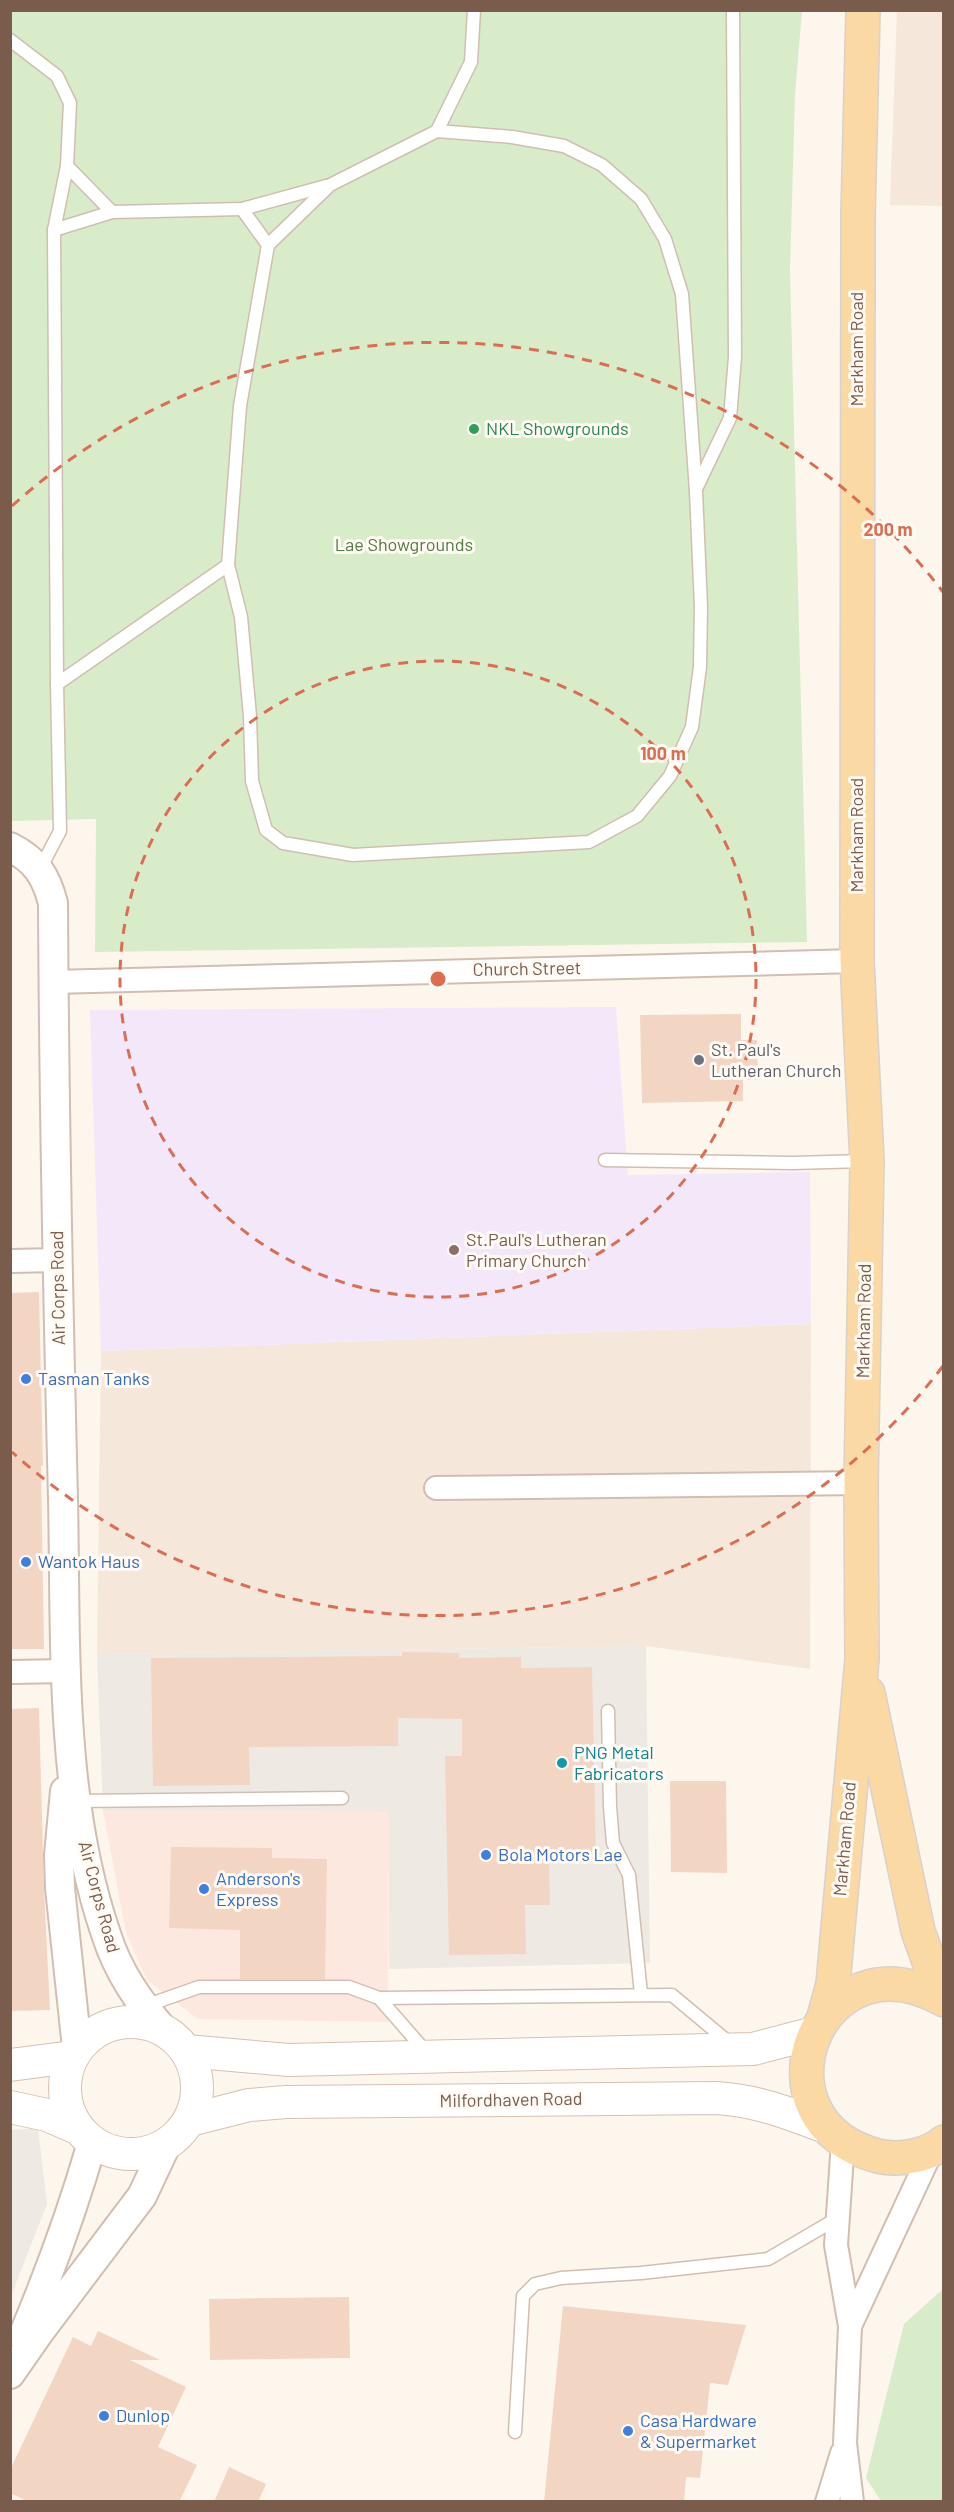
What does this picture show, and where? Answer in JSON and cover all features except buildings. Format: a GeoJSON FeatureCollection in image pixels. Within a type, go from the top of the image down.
{"type":"FeatureCollection","features":[{"type":"Feature","properties":{"kind":"main road","name":"Markham Road"},"geometry":{"type":"LineString","coordinates":[[836,2135],[818,2114],[808,2088],[807,2060],[833,1984],[861,1659],[861,1483],[867,1161],[857,961],[858,214],[863,10]]}},
{"type":"Feature","properties":{"kind":"main road","name":"Markham Road"},"geometry":{"type":"LineString","coordinates":[[861,1659],[918,1931],[932,1970],[944,1994]]}},
{"type":"Feature","properties":{"kind":"main road"},"geometry":{"type":"LineString","coordinates":[[176,2042],[289,2060],[737,2049],[775,2045],[819,2025],[844,1998],[869,1986],[897,1983],[924,1989],[944,2000]]}},
{"type":"Feature","properties":{"kind":"main road"},"geometry":{"type":"LineString","coordinates":[[10,2107],[47,2115],[116,2153],[142,2155],[166,2145],[179,2134],[190,2120],[196,2103],[198,2085],[194,2067],[176,2042],[153,2025],[132,2021],[111,2024],[92,2033],[75,2052],[67,2067],[64,2088],[67,2109],[84,2135]]}},
{"type":"Feature","properties":{"kind":"main road"},"geometry":{"type":"LineString","coordinates":[[10,2065],[75,2052]]}},
{"type":"Feature","properties":{"kind":"main road","name":"Milfordhaven Road"},"geometry":{"type":"LineString","coordinates":[[190,2120],[249,2105],[286,2102],[716,2098],[738,2099],[776,2108],[836,2135]]}},
{"type":"Feature","properties":{"kind":"main road"},"geometry":{"type":"LineString","coordinates":[[836,2135],[859,2151],[886,2158],[914,2156],[938,2145]]}},
{"type":"Feature","properties":{"kind":"street","name":"Air Corps Road"},"geometry":{"type":"LineString","coordinates":[[10,847],[26,854],[40,869],[48,881],[53,903],[67,1671],[77,1802],[90,1876],[106,1935],[123,1977],[144,2007],[176,2042]]}},
{"type":"Feature","properties":{"kind":"street","name":"Church Street"},"geometry":{"type":"LineString","coordinates":[[54,981],[857,961]]}},
{"type":"Feature","properties":{"kind":"street"},"geometry":{"type":"LineString","coordinates":[[10,1261],[58,1260]]}},
{"type":"Feature","properties":{"kind":"street"},"geometry":{"type":"LineString","coordinates":[[436,1488],[861,1483]]}},
{"type":"Feature","properties":{"kind":"street"},"geometry":{"type":"LineString","coordinates":[[10,1672],[67,1671]]}},
{"type":"Feature","properties":{"kind":"street","name":"Air Corps Road"},"geometry":{"type":"LineString","coordinates":[[72,1747],[59,1855],[75,2052]]}},
{"type":"Feature","properties":{"kind":"street"},"geometry":{"type":"LineString","coordinates":[[10,2366],[74,2208],[84,2135]]}},
{"type":"Feature","properties":{"kind":"street"},"geometry":{"type":"LineString","coordinates":[[836,2135],[838,2218],[836,2245],[850,2326],[845,2443],[852,2502]]}},
{"type":"Feature","properties":{"kind":"street"},"geometry":{"type":"LineString","coordinates":[[10,2374],[142,2196],[166,2145]]}},
{"type":"Feature","properties":{"kind":"street"},"geometry":{"type":"LineString","coordinates":[[850,2326],[938,2145]]}},
{"type":"Feature","properties":{"kind":"street"},"geometry":{"type":"LineString","coordinates":[[827,2502],[845,2443]]}},
{"type":"Feature","properties":{"kind":"lane"},"geometry":{"type":"LineString","coordinates":[[437,131],[471,62],[474,10]]}},
{"type":"Feature","properties":{"kind":"lane"},"geometry":{"type":"LineString","coordinates":[[696,491],[730,418],[735,357],[734,10]]}},
{"type":"Feature","properties":{"kind":"lane"},"geometry":{"type":"LineString","coordinates":[[10,40],[57,76],[70,103],[67,166],[54,230],[60,831],[40,869]]}},
{"type":"Feature","properties":{"kind":"lane"},"geometry":{"type":"LineString","coordinates":[[54,230],[112,212],[242,209],[330,185],[437,131],[512,137],[564,146],[603,165],[641,199],[664,239],[682,294],[696,491],[701,617],[700,667],[692,727],[670,777],[637,816],[589,842],[353,855],[283,843],[266,830],[252,781],[250,716],[241,617],[228,565],[240,406],[268,245],[330,185]]}},
{"type":"Feature","properties":{"kind":"lane"},"geometry":{"type":"LineString","coordinates":[[67,166],[112,212]]}},
{"type":"Feature","properties":{"kind":"lane"},"geometry":{"type":"LineString","coordinates":[[242,209],[268,245]]}},
{"type":"Feature","properties":{"kind":"lane"},"geometry":{"type":"LineString","coordinates":[[57,684],[228,565]]}},
{"type":"Feature","properties":{"kind":"lane"},"geometry":{"type":"LineString","coordinates":[[605,1160],[792,1163],[867,1161]]}},
{"type":"Feature","properties":{"kind":"lane"},"geometry":{"type":"LineString","coordinates":[[608,1711],[613,1843],[629,1875],[640,1994]]}},
{"type":"Feature","properties":{"kind":"lane"},"geometry":{"type":"LineString","coordinates":[[77,1802],[342,1798]]}},
{"type":"Feature","properties":{"kind":"lane"},"geometry":{"type":"LineString","coordinates":[[144,2007],[199,1987],[349,1987],[379,1998],[672,1995],[737,2049]]}},
{"type":"Feature","properties":{"kind":"lane"},"geometry":{"type":"LineString","coordinates":[[379,1998],[429,2056]]}},
{"type":"Feature","properties":{"kind":"lane"},"geometry":{"type":"LineString","coordinates":[[515,2432],[523,2296],[535,2284],[561,2278],[641,2273],[768,2259],[838,2218]]}},
{"type":"Feature","properties":{"kind":"shaded area"},"geometry":{"type":"Polygon","coordinates":[[[897,11],[943,11],[943,206],[890,205],[897,11]]]}},
{"type":"Feature","properties":{"kind":"shaded area","name":"St.Paul's Lutheran Primary Church"},"geometry":{"type":"Polygon","coordinates":[[[616,1007],[628,1175],[810,1172],[811,1324],[101,1351],[90,1010],[616,1007]]]}},
{"type":"Feature","properties":{"kind":"shaded area"},"geometry":{"type":"Polygon","coordinates":[[[811,1324],[810,1669],[646,1646],[97,1654],[101,1351],[811,1324]]]}},
{"type":"Feature","properties":{"kind":"shaded area"},"geometry":{"type":"Polygon","coordinates":[[[646,1646],[650,1963],[389,1969],[389,1812],[103,1811],[97,1654],[646,1646]]]}},
{"type":"Feature","properties":{"kind":"shaded area"},"geometry":{"type":"Polygon","coordinates":[[[103,1811],[389,1812],[388,2022],[198,2019],[147,1980],[126,1933],[103,1811]]]}},
{"type":"Feature","properties":{"kind":"shaded area"},"geometry":{"type":"Polygon","coordinates":[[[38,2128],[47,2204],[11,2296],[11,2130],[38,2128]]]}},
{"type":"Feature","properties":{"kind":"green space","name":"Lae Showgrounds"},"geometry":{"type":"Polygon","coordinates":[[[10,11],[802,11],[795,94],[790,271],[807,942],[95,952],[96,819],[11,821],[10,11]]]}},
{"type":"Feature","properties":{"kind":"green space"},"geometry":{"type":"Polygon","coordinates":[[[943,2289],[943,2501],[881,2501],[866,2478],[904,2324],[943,2289]]]}},
{"type":"Feature","properties":{"kind":"place","name":"NKL Showgrounds"},"geometry":{"type":"Point","coordinates":[474,429]}},
{"type":"Feature","properties":{"kind":"place","name":"St. Paul's Lutheran Church"},"geometry":{"type":"Point","coordinates":[699,1060]}},
{"type":"Feature","properties":{"kind":"place","name":"St.Paul's Lutheran Primary Church"},"geometry":{"type":"Point","coordinates":[454,1250]}},
{"type":"Feature","properties":{"kind":"place","name":"Tasman Tanks"},"geometry":{"type":"Point","coordinates":[26,1379]}},
{"type":"Feature","properties":{"kind":"place","name":"Wantok Haus"},"geometry":{"type":"Point","coordinates":[26,1562]}},
{"type":"Feature","properties":{"kind":"place","name":"PNG Metal Fabricators"},"geometry":{"type":"Point","coordinates":[562,1763]}},
{"type":"Feature","properties":{"kind":"place","name":"Bola Motors Lae"},"geometry":{"type":"Point","coordinates":[486,1855]}},
{"type":"Feature","properties":{"kind":"place","name":"Anderson's Express"},"geometry":{"type":"Point","coordinates":[204,1889]}},
{"type":"Feature","properties":{"kind":"place","name":"Dunlop"},"geometry":{"type":"Point","coordinates":[104,2416]}},
{"type":"Feature","properties":{"kind":"place","name":"Casa Hardware & Supermarket"},"geometry":{"type":"Point","coordinates":[628,2431]}}]}
